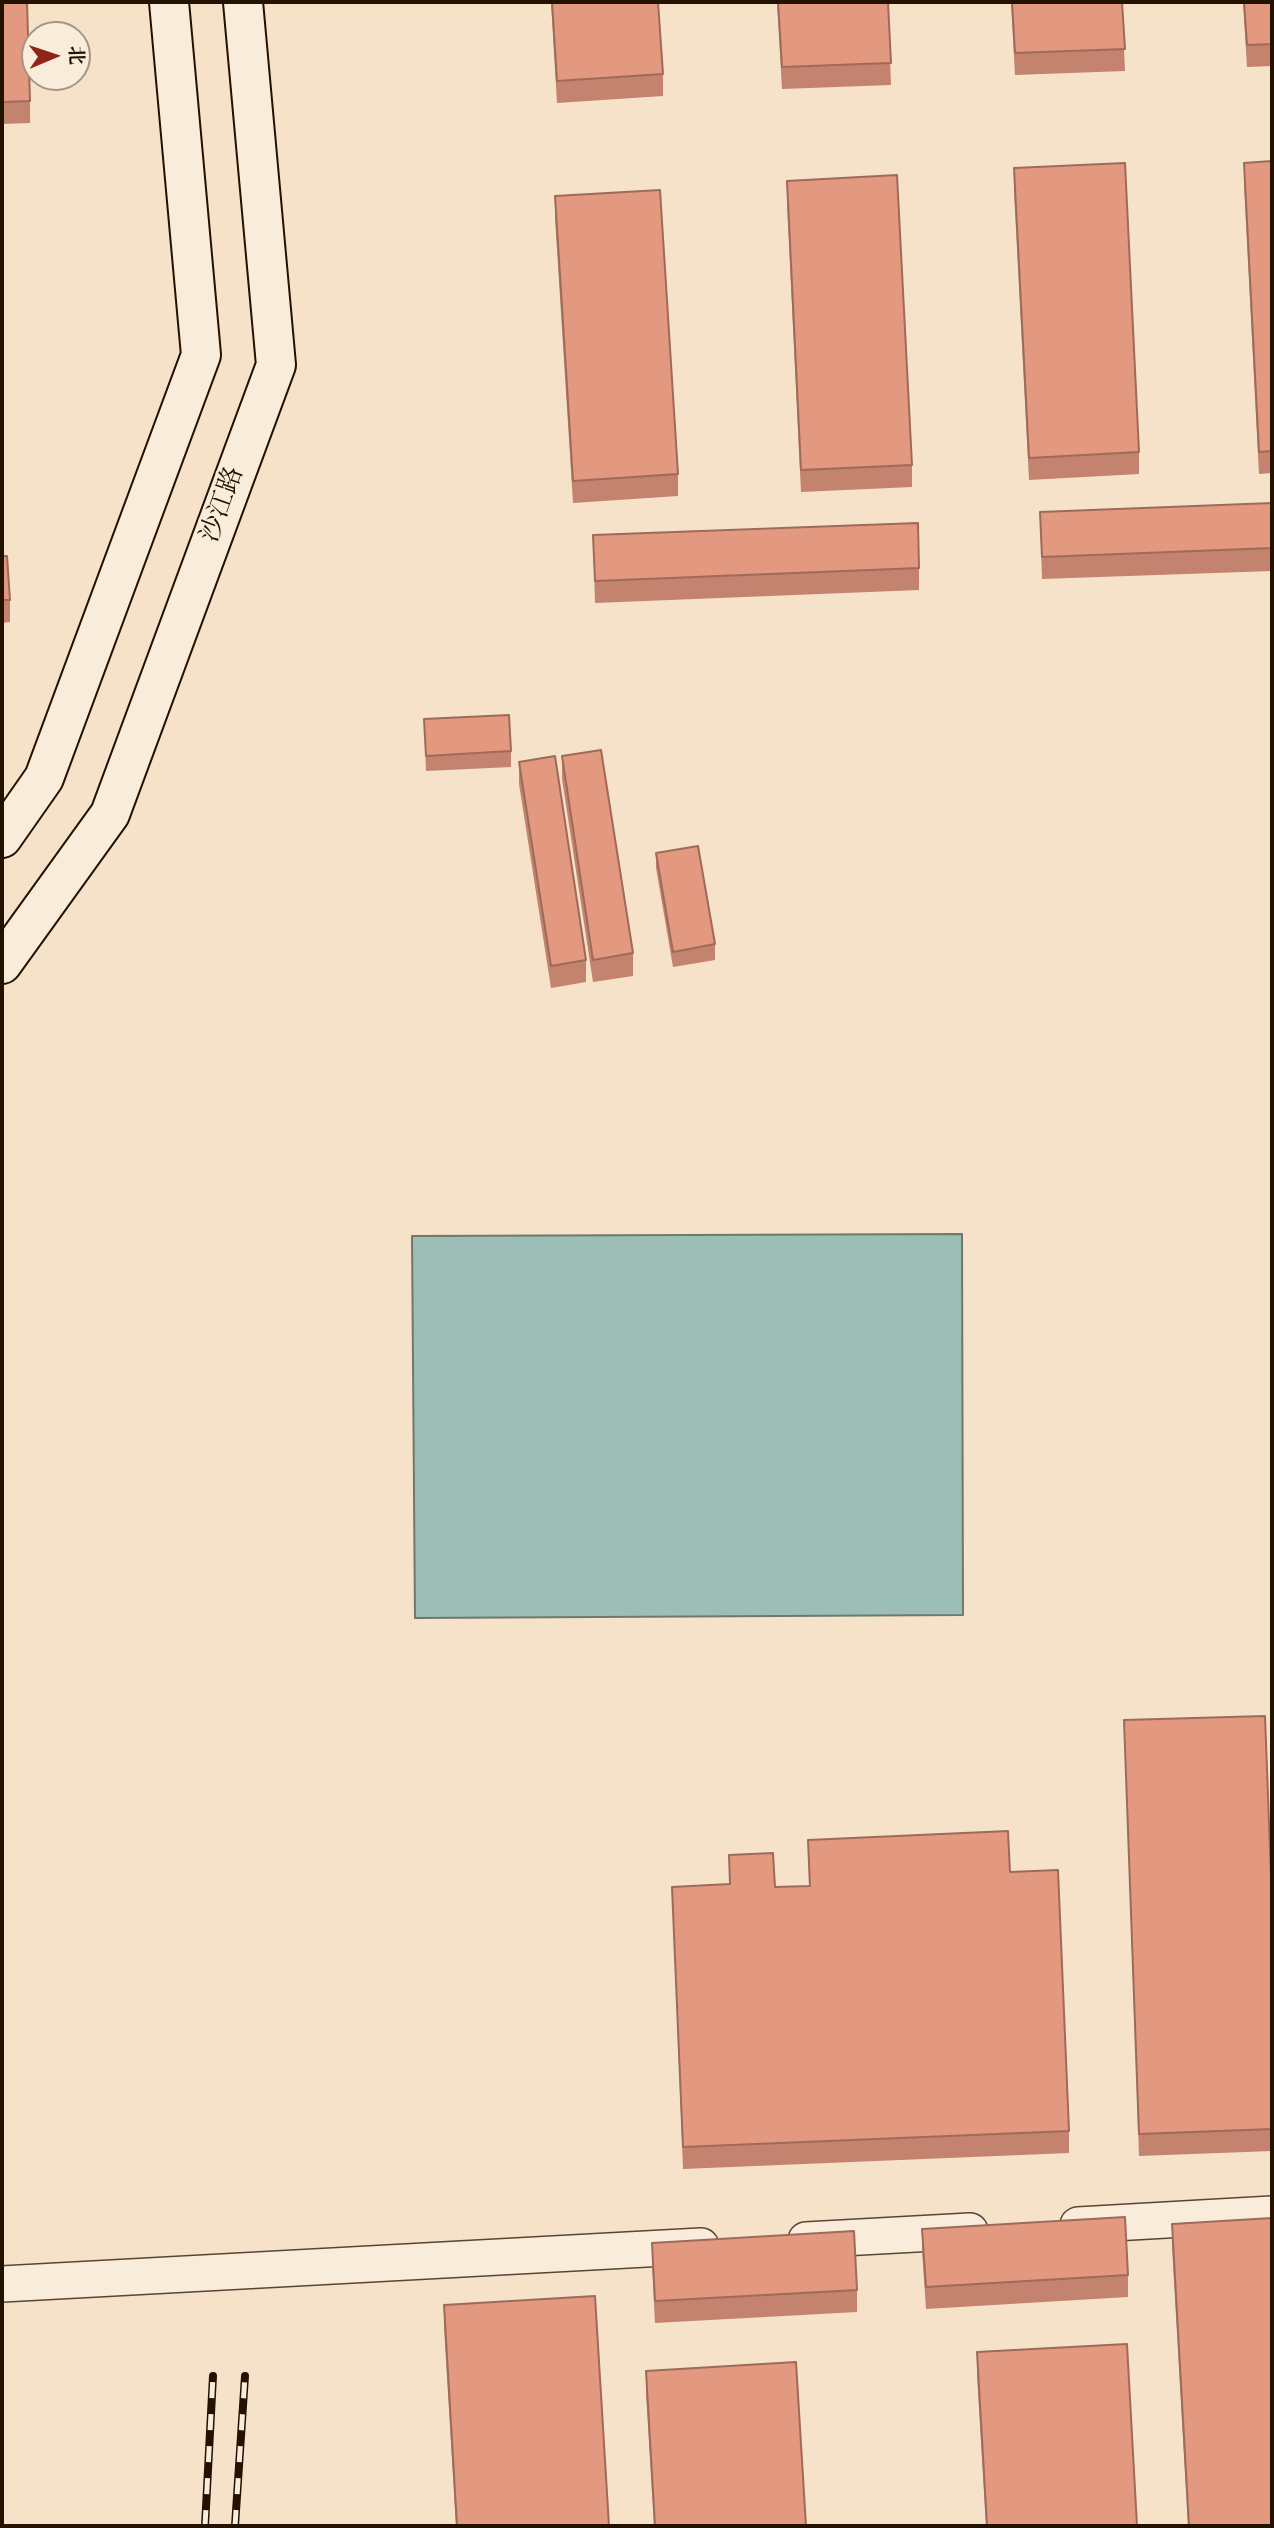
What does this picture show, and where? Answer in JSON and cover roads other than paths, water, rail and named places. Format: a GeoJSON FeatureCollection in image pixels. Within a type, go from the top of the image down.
{"type":"FeatureCollection","features":[{"type":"Feature","properties":{"kind":"main road"},"geometry":{"type":"LineString","coordinates":[[2,838],[44,778],[201,355],[169,2]]}},
{"type":"Feature","properties":{"kind":"main road","name":"沙江路"},"geometry":{"type":"LineString","coordinates":[[2,964],[110,814],[276,365],[243,2]]}},
{"type":"Feature","properties":{"kind":"street"},"geometry":{"type":"LineString","coordinates":[[1049,2227],[1272,2214]]}},
{"type":"Feature","properties":{"kind":"street"},"geometry":{"type":"LineString","coordinates":[[770,2242],[1007,2229]]}},
{"type":"Feature","properties":{"kind":"street"},"geometry":{"type":"LineString","coordinates":[[2,2284],[728,2244]]}},
{"type":"Feature","properties":{"kind":"water"},"geometry":{"type":"Polygon","coordinates":[[[962,1234],[963,1615],[415,1618],[412,1236],[962,1234]]]}},
{"type":"Feature","properties":{"kind":"railway"},"geometry":{"type":"LineString","coordinates":[[205,2526],[213,2376]]}},
{"type":"Feature","properties":{"kind":"railway"},"geometry":{"type":"LineString","coordinates":[[235,2526],[245,2376]]}}]}
